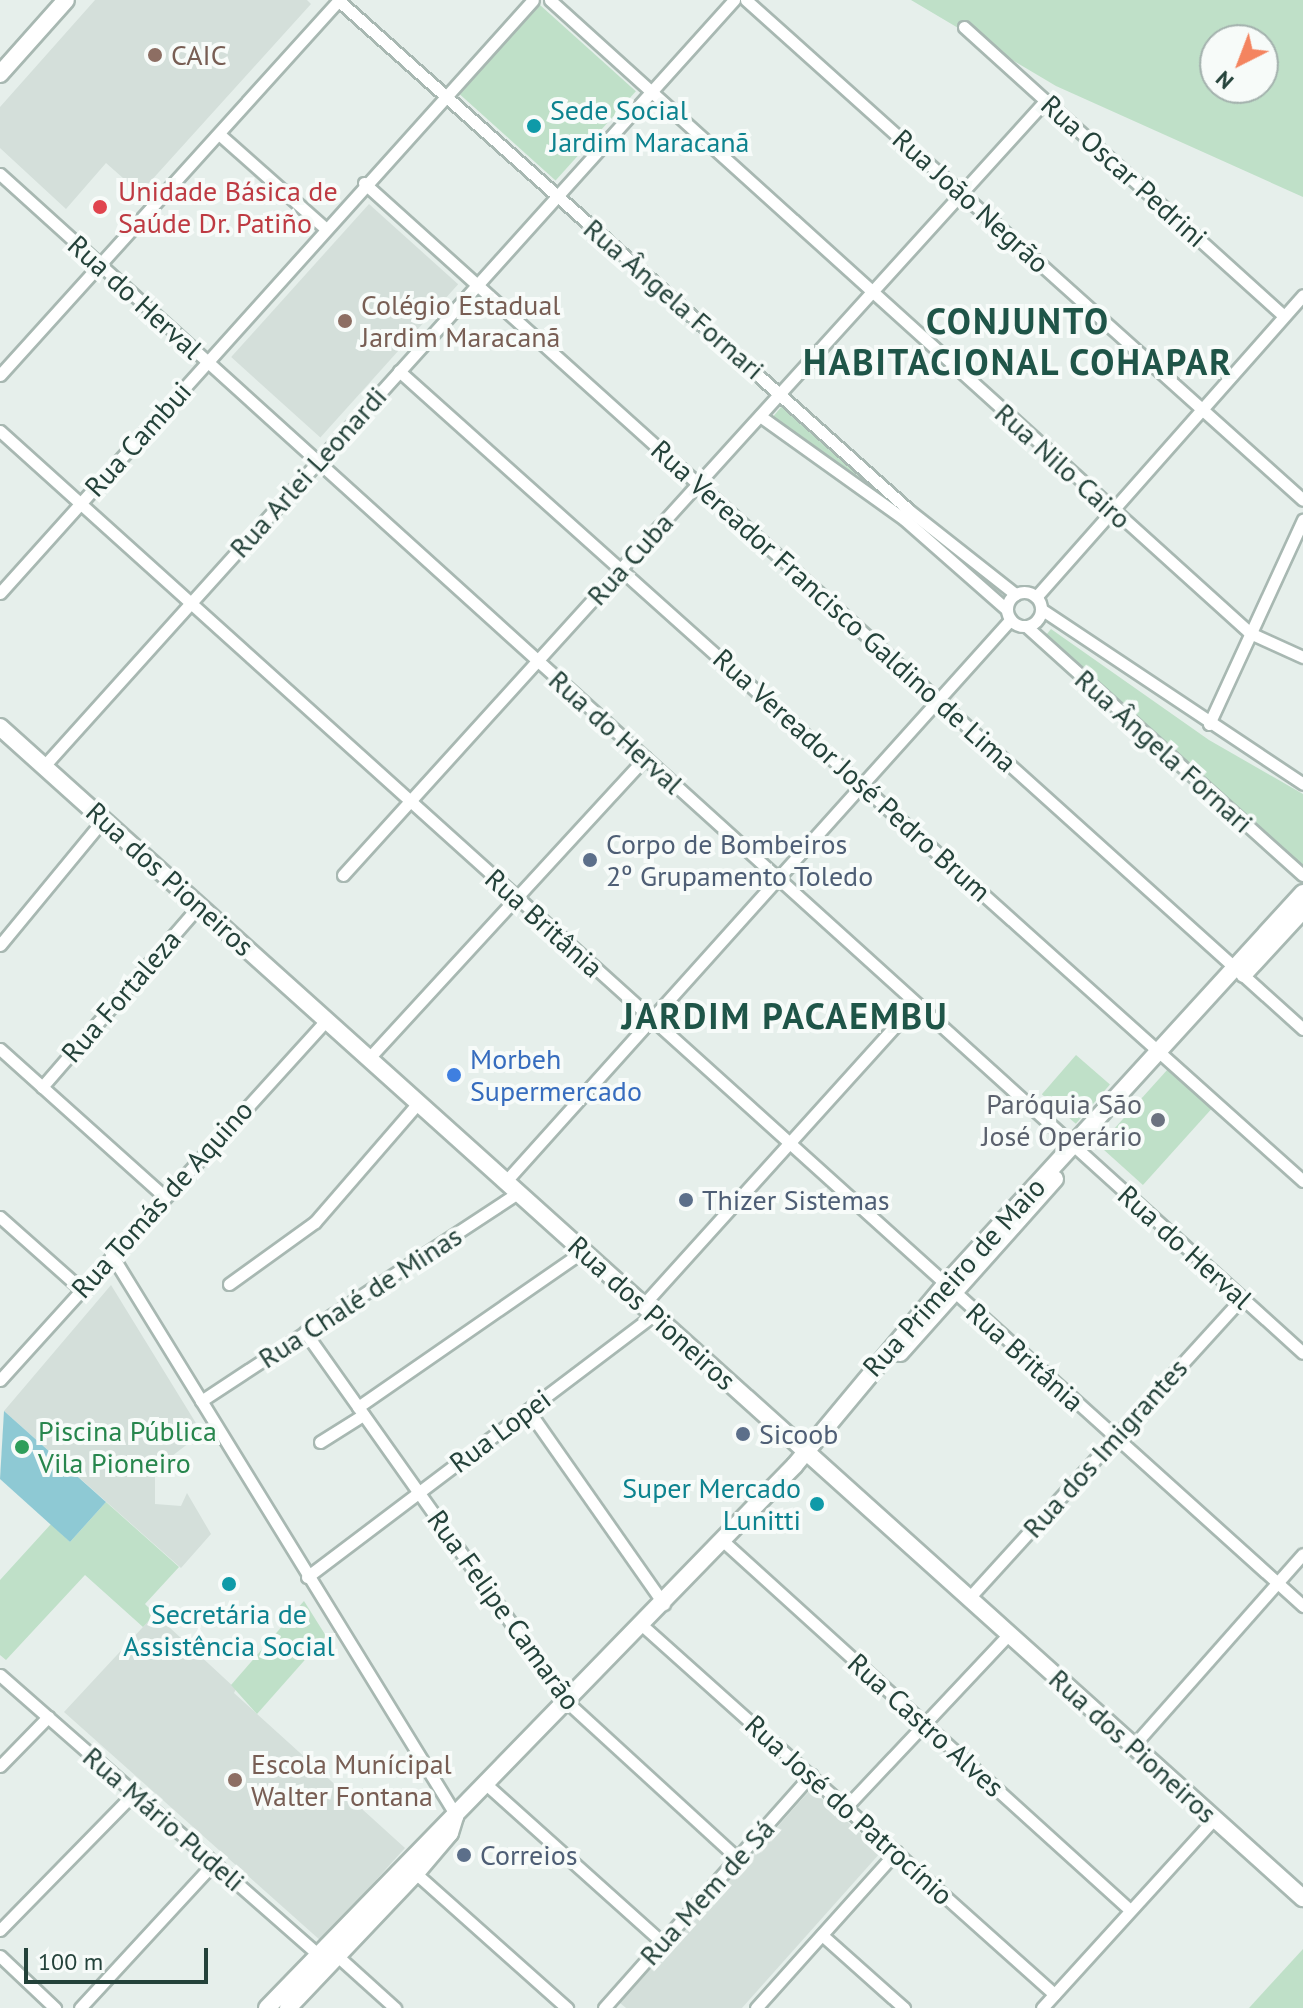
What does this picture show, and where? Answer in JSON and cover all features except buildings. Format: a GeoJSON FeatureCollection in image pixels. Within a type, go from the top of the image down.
{"type":"FeatureCollection","features":[{"type":"Feature","properties":{"kind":"main road"},"geometry":{"type":"LineString","coordinates":[[0,74],[66,0]]}},
{"type":"Feature","properties":{"kind":"main road","name":"Rua dos Pioneiros"},"geometry":{"type":"LineString","coordinates":[[0,727],[1214,1819],[1302,1892]]}},
{"type":"Feature","properties":{"kind":"main road","name":"Rua Primeiro de Maio"},"geometry":{"type":"LineString","coordinates":[[267,2008],[327,1955],[411,1869],[442,1824],[455,1818],[488,1786],[806,1452],[811,1440],[1240,970],[1303,893]]}},
{"type":"Feature","properties":{"kind":"main road","name":"Rua Primeiro de Maio"},"geometry":{"type":"LineString","coordinates":[[1240,970],[1303,910]]}},
{"type":"Feature","properties":{"kind":"main road","name":"Rua Primeiro de Maio"},"geometry":{"type":"LineString","coordinates":[[288,2008],[327,1955]]}},
{"type":"Feature","properties":{"kind":"street","name":"Rua Ângela Fornari"},"geometry":{"type":"LineString","coordinates":[[339,0],[782,395],[1008,614]]}},
{"type":"Feature","properties":{"kind":"street"},"geometry":{"type":"LineString","coordinates":[[0,375],[339,0]]}},
{"type":"Feature","properties":{"kind":"street","name":"Rua Cambui"},"geometry":{"type":"LineString","coordinates":[[0,593],[364,183],[533,0]]}},
{"type":"Feature","properties":{"kind":"street","name":"Rua Nilo Cairo"},"geometry":{"type":"LineString","coordinates":[[550,0],[649,94],[1250,633],[1303,657]]}},
{"type":"Feature","properties":{"kind":"street","name":"Rua Arlei Leonardi"},"geometry":{"type":"LineString","coordinates":[[44,766],[734,0]]}},
{"type":"Feature","properties":{"kind":"street","name":"Rua João Negrão"},"geometry":{"type":"LineString","coordinates":[[746,0],[1303,500]]}},
{"type":"Feature","properties":{"kind":"street","name":"Rua Oscar Pedrini"},"geometry":{"type":"LineString","coordinates":[[964,27],[1283,315]]}},
{"type":"Feature","properties":{"kind":"street","name":"Rua Cuba"},"geometry":{"type":"LineString","coordinates":[[343,875],[873,295],[1046,100]]}},
{"type":"Feature","properties":{"kind":"street"},"geometry":{"type":"LineString","coordinates":[[219,134],[325,228]]}},
{"type":"Feature","properties":{"kind":"street","name":"Rua do Herval"},"geometry":{"type":"LineString","coordinates":[[0,174],[1303,1353]]}},
{"type":"Feature","properties":{"kind":"street","name":"Rua Vereador Francisco Galdino de Lima"},"geometry":{"type":"LineString","coordinates":[[364,183],[1303,1029]]}},
{"type":"Feature","properties":{"kind":"street"},"geometry":{"type":"LineString","coordinates":[[1036,597],[1110,508],[1303,295]]}},
{"type":"Feature","properties":{"kind":"street","name":"Rua Vereador José Pedro Brum"},"geometry":{"type":"LineString","coordinates":[[399,371],[1303,1181]]}},
{"type":"Feature","properties":{"kind":"street","name":"Rua Ângela Fornari"},"geometry":{"type":"LineString","coordinates":[[760,416],[907,515],[1015,594]]}},
{"type":"Feature","properties":{"kind":"street","name":"Rua Britânia"},"geometry":{"type":"LineString","coordinates":[[0,431],[787,1144],[1303,1606]]}},
{"type":"Feature","properties":{"kind":"street"},"geometry":{"type":"LineString","coordinates":[[1209,724],[1303,520]]}},
{"type":"Feature","properties":{"kind":"street"},"geometry":{"type":"LineString","coordinates":[[1036,597],[1015,594],[1008,614],[1026,626],[1035,623],[1041,609]]}},
{"type":"Feature","properties":{"kind":"street"},"geometry":{"type":"LineString","coordinates":[[1036,597],[1041,609],[1303,784]]}},
{"type":"Feature","properties":{"kind":"street","name":"Rua Chalé de Minas"},"geometry":{"type":"LineString","coordinates":[[201,1401],[512,1187],[650,1020],[937,699],[1008,614]]}},
{"type":"Feature","properties":{"kind":"street","name":"Rua Ângela Fornari"},"geometry":{"type":"LineString","coordinates":[[1026,626],[1303,875]]}},
{"type":"Feature","properties":{"kind":"street"},"geometry":{"type":"LineString","coordinates":[[369,1058],[645,758]]}},
{"type":"Feature","properties":{"kind":"street"},"geometry":{"type":"LineString","coordinates":[[0,945],[103,820]]}},
{"type":"Feature","properties":{"kind":"street","name":"Rua Fortaleza"},"geometry":{"type":"LineString","coordinates":[[42,1087],[199,906]]}},
{"type":"Feature","properties":{"kind":"street","name":"Rua Lopei"},"geometry":{"type":"LineString","coordinates":[[307,1577],[528,1410],[648,1310],[787,1144],[916,1003]]}},
{"type":"Feature","properties":{"kind":"street","name":"Rua Tomás de Aquino"},"geometry":{"type":"LineString","coordinates":[[2,1374],[326,1020]]}},
{"type":"Feature","properties":{"kind":"street"},"geometry":{"type":"LineString","coordinates":[[0,1049],[164,1196]]}},
{"type":"Feature","properties":{"kind":"street"},"geometry":{"type":"LineString","coordinates":[[229,1284],[315,1222],[418,1103]]}},
{"type":"Feature","properties":{"kind":"street"},"geometry":{"type":"LineString","coordinates":[[0,1217],[80,1288]]}},
{"type":"Feature","properties":{"kind":"street"},"geometry":{"type":"LineString","coordinates":[[320,1442],[583,1251]]}},
{"type":"Feature","properties":{"kind":"street"},"geometry":{"type":"LineString","coordinates":[[111,1254],[455,1818]]}},
{"type":"Feature","properties":{"kind":"street","name":"Rua dos Imigrantes"},"geometry":{"type":"LineString","coordinates":[[969,1598],[1242,1298]]}},
{"type":"Feature","properties":{"kind":"street","name":"Rua Felipe Camarão"},"geometry":{"type":"LineString","coordinates":[[305,1332],[567,1702],[737,1858]]}},
{"type":"Feature","properties":{"kind":"street"},"geometry":{"type":"LineString","coordinates":[[528,1410],[664,1604]]}},
{"type":"Feature","properties":{"kind":"street","name":"Rua Castro Alves"},"geometry":{"type":"LineString","coordinates":[[723,1541],[1130,1910]]}},
{"type":"Feature","properties":{"kind":"street"},"geometry":{"type":"LineString","coordinates":[[1133,1746],[1303,1554]]}},
{"type":"Feature","properties":{"kind":"street","name":"Rua José do Patrocínio"},"geometry":{"type":"LineString","coordinates":[[643,1626],[1054,1994]]}},
{"type":"Feature","properties":{"kind":"street"},"geometry":{"type":"LineString","coordinates":[[846,1807],[1009,1634]]}},
{"type":"Feature","properties":{"kind":"street","name":"Rua Mário Pudeli"},"geometry":{"type":"LineString","coordinates":[[0,1675],[214,1863],[395,2008]]}},
{"type":"Feature","properties":{"kind":"street"},"geometry":{"type":"LineString","coordinates":[[0,1766],[48,1717]]}},
{"type":"Feature","properties":{"kind":"street","name":"Rua Mem de Sá"},"geometry":{"type":"LineString","coordinates":[[604,2008],[811,1775]]}},
{"type":"Feature","properties":{"kind":"street"},"geometry":{"type":"LineString","coordinates":[[488,1786],[662,1942]]}},
{"type":"Feature","properties":{"kind":"street"},"geometry":{"type":"LineString","coordinates":[[0,1930],[134,1793]]}},
{"type":"Feature","properties":{"kind":"street"},"geometry":{"type":"LineString","coordinates":[[1042,2008],[1214,1819]]}},
{"type":"Feature","properties":{"kind":"street"},"geometry":{"type":"LineString","coordinates":[[756,2008],[896,1852]]}},
{"type":"Feature","properties":{"kind":"street"},"geometry":{"type":"LineString","coordinates":[[80,2008],[214,1863]]}},
{"type":"Feature","properties":{"kind":"street"},"geometry":{"type":"LineString","coordinates":[[411,1869],[567,2008]]}},
{"type":"Feature","properties":{"kind":"street"},"geometry":{"type":"LineString","coordinates":[[822,1935],[904,2008]]}},
{"type":"Feature","properties":{"kind":"street"},"geometry":{"type":"LineString","coordinates":[[0,1956],[55,2008]]}},
{"type":"Feature","properties":{"kind":"shaded area","name":"CAIC"},"geometry":{"type":"Polygon","coordinates":[[[95,0],[307,0],[311,4],[140,193],[106,163],[66,209],[0,148],[0,107],[95,0]]]}},
{"type":"Feature","properties":{"kind":"shaded area","name":"Colégio Estadual Jardim Maracanã"},"geometry":{"type":"Polygon","coordinates":[[[369,204],[458,284],[320,437],[231,357],[369,204]]]}},
{"type":"Feature","properties":{"kind":"shaded area"},"geometry":{"type":"Polygon","coordinates":[[[111,1285],[202,1433],[172,1456],[155,1461],[155,1504],[181,1506],[187,1493],[211,1534],[181,1568],[4,1411],[111,1285]]]}},
{"type":"Feature","properties":{"kind":"shaded area","name":"Escola Munícipal Walter Fontana"},"geometry":{"type":"Polygon","coordinates":[[[155,1614],[236,1689],[234,1693],[405,1848],[321,1941],[64,1712],[155,1614]]]}},
{"type":"Feature","properties":{"kind":"shaded area"},"geometry":{"type":"Polygon","coordinates":[[[811,1789],[881,1852],[742,2008],[626,2008],[620,2003],[811,1789]]]}},
{"type":"Feature","properties":{"kind":"green space"},"geometry":{"type":"Polygon","coordinates":[[[911,0],[1303,0],[1303,197],[1056,86],[911,0]]]}},
{"type":"Feature","properties":{"kind":"green space","name":"Sede Social Jardim Maracanã"},"geometry":{"type":"Polygon","coordinates":[[[540,5],[636,91],[556,180],[460,94],[540,5]]]}},
{"type":"Feature","properties":{"kind":"green space"},"geometry":{"type":"Polygon","coordinates":[[[782,406],[866,483],[771,419],[782,406]]]}},
{"type":"Feature","properties":{"kind":"green space"},"geometry":{"type":"Polygon","coordinates":[[[1051,629],[1209,740],[1303,794],[1303,869],[1042,640],[1051,629]]]}},
{"type":"Feature","properties":{"kind":"green space"},"geometry":{"type":"Polygon","coordinates":[[[1076,1055],[1110,1085],[1076,1124],[1042,1094],[1076,1055]]]}},
{"type":"Feature","properties":{"kind":"green space"},"geometry":{"type":"Polygon","coordinates":[[[1168,1069],[1212,1108],[1143,1185],[1099,1146],[1168,1069]]]}},
{"type":"Feature","properties":{"kind":"green space"},"geometry":{"type":"Polygon","coordinates":[[[106,1502],[179,1567],[145,1604],[155,1614],[143,1627],[85,1575],[6,1660],[0,1655],[0,1580],[51,1524],[70,1542],[106,1502]]]}},
{"type":"Feature","properties":{"kind":"green space"},"geometry":{"type":"Polygon","coordinates":[[[304,1601],[326,1636],[257,1714],[231,1685],[304,1601]]]}},
{"type":"Feature","properties":{"kind":"green space"},"geometry":{"type":"Polygon","coordinates":[[[1303,1949],[1303,2008],[1249,2008],[1303,1949]]]}},
{"type":"Feature","properties":{"kind":"water","name":"Piscina Pública Vila Pioneiro"},"geometry":{"type":"Polygon","coordinates":[[[4,1411],[106,1502],[70,1542],[0,1479],[4,1411]]]}},
{"type":"Feature","properties":{"kind":"place","name":"CAIC"},"geometry":{"type":"Point","coordinates":[155,55]}},
{"type":"Feature","properties":{"kind":"place","name":"Sede Social Jardim Maracanã"},"geometry":{"type":"Point","coordinates":[534,126]}},
{"type":"Feature","properties":{"kind":"place","name":"Unidade Básica de Saúde Dr. Patiño"},"geometry":{"type":"Point","coordinates":[100,207]}},
{"type":"Feature","properties":{"kind":"place","name":"Colégio Estadual Jardim Maracanã"},"geometry":{"type":"Point","coordinates":[345,321]}},
{"type":"Feature","properties":{"kind":"place","name":"Corpo de Bombeiros 2º Grupamento Toledo"},"geometry":{"type":"Point","coordinates":[590,860]}},
{"type":"Feature","properties":{"kind":"place","name":"Morbeh Supermercado"},"geometry":{"type":"Point","coordinates":[454,1075]}},
{"type":"Feature","properties":{"kind":"place","name":"Paróquia São José Operário"},"geometry":{"type":"Point","coordinates":[1158,1120]}},
{"type":"Feature","properties":{"kind":"place","name":"Thizer Sistemas"},"geometry":{"type":"Point","coordinates":[686,1200]}},
{"type":"Feature","properties":{"kind":"place","name":"Sicoob"},"geometry":{"type":"Point","coordinates":[743,1434]}},
{"type":"Feature","properties":{"kind":"place","name":"Piscina Pública Vila Pioneiro"},"geometry":{"type":"Point","coordinates":[22,1447]}},
{"type":"Feature","properties":{"kind":"place","name":"Super Mercado Lunitti"},"geometry":{"type":"Point","coordinates":[817,1504]}},
{"type":"Feature","properties":{"kind":"place","name":"Secretária de Assistência Social"},"geometry":{"type":"Point","coordinates":[229,1584]}},
{"type":"Feature","properties":{"kind":"place","name":"Escola Munícipal Walter Fontana"},"geometry":{"type":"Point","coordinates":[235,1780]}},
{"type":"Feature","properties":{"kind":"place","name":"Correios"},"geometry":{"type":"Point","coordinates":[464,1855]}},
{"type":"Feature","properties":{"kind":"district","name":"CONJUNTO HABITACIONAL COHAPAR"},"geometry":{"type":"Point","coordinates":[1018,340]}},
{"type":"Feature","properties":{"kind":"district","name":"JARDIM PACAEMBU"},"geometry":{"type":"Point","coordinates":[785,1016]}}]}
